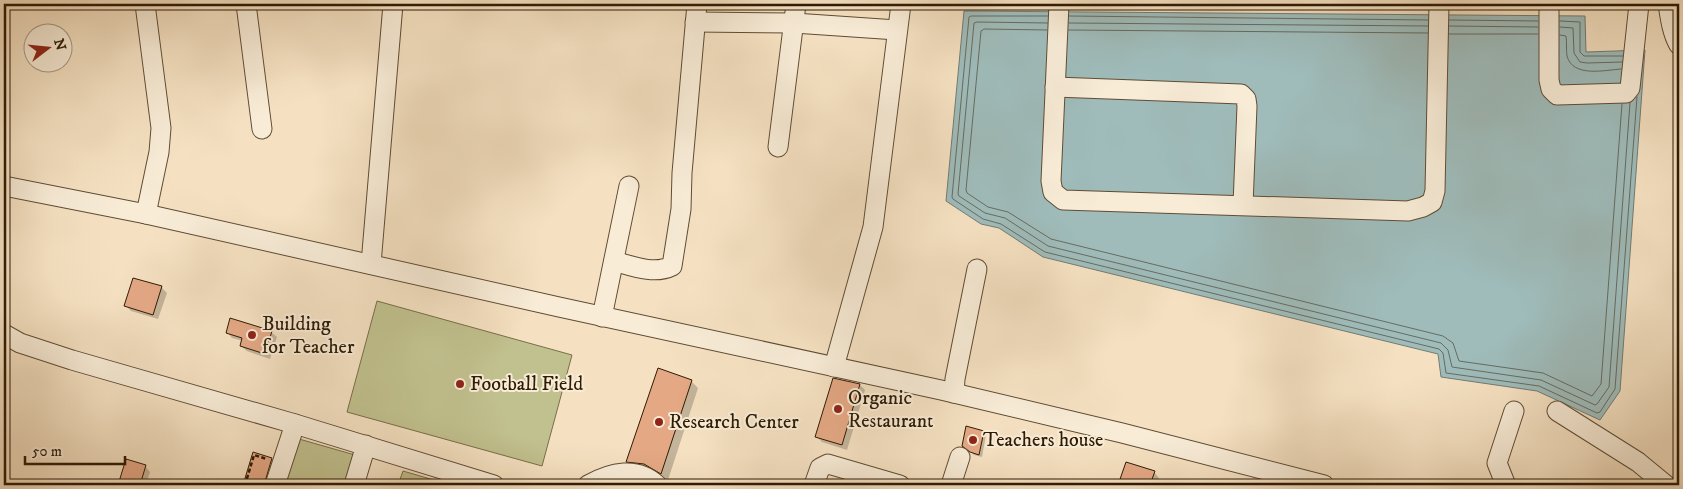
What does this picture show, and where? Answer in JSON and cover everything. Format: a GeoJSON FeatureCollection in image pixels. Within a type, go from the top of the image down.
{"type":"FeatureCollection","features":[{"type":"Feature","properties":{"kind":"street"},"geometry":{"type":"LineString","coordinates":[[145,4],[162,128],[160,152],[146,214]]}},
{"type":"Feature","properties":{"kind":"street"},"geometry":{"type":"LineString","coordinates":[[246,4],[262,129]]}},
{"type":"Feature","properties":{"kind":"street"},"geometry":{"type":"LineString","coordinates":[[371,264],[393,4]]}},
{"type":"Feature","properties":{"kind":"street"},"geometry":{"type":"LineString","coordinates":[[778,148],[796,4]]}},
{"type":"Feature","properties":{"kind":"street"},"geometry":{"type":"LineString","coordinates":[[834,366],[872,227],[901,4]]}},
{"type":"Feature","properties":{"kind":"street"},"geometry":{"type":"LineString","coordinates":[[1059,4],[1051,180],[1053,192],[1063,200],[1408,210],[1423,207],[1432,202],[1435,191],[1439,4]]}},
{"type":"Feature","properties":{"kind":"street"},"geometry":{"type":"LineString","coordinates":[[1549,4],[1549,80],[1551,89],[1557,95],[1607,95],[1626,93],[1630,88],[1639,4]]}},
{"type":"Feature","properties":{"kind":"street"},"geometry":{"type":"LineString","coordinates":[[614,261],[648,270],[664,270],[672,266],[681,209],[682,173],[696,13],[794,23],[897,30]]}},
{"type":"Feature","properties":{"kind":"street"},"geometry":{"type":"LineString","coordinates":[[1673,14],[1676,40],[1679,45]]}},
{"type":"Feature","properties":{"kind":"street"},"geometry":{"type":"LineString","coordinates":[[1055,87],[1242,94],[1246,99],[1247,106],[1243,205]]}},
{"type":"Feature","properties":{"kind":"street"},"geometry":{"type":"LineString","coordinates":[[4,186],[146,214],[602,317],[954,393],[1122,433],[1324,485]]}},
{"type":"Feature","properties":{"kind":"street"},"geometry":{"type":"LineString","coordinates":[[602,317],[629,186]]}},
{"type":"Feature","properties":{"kind":"street"},"geometry":{"type":"LineString","coordinates":[[954,393],[955,379],[977,269]]}},
{"type":"Feature","properties":{"kind":"street"},"geometry":{"type":"LineString","coordinates":[[4,334],[20,343],[72,360],[295,424],[494,485]]}},
{"type":"Feature","properties":{"kind":"street"},"geometry":{"type":"LineString","coordinates":[[1557,411],[1638,462],[1666,485]]}},
{"type":"Feature","properties":{"kind":"street"},"geometry":{"type":"LineString","coordinates":[[1504,485],[1506,482],[1497,463],[1514,412]]}},
{"type":"Feature","properties":{"kind":"street"},"geometry":{"type":"LineString","coordinates":[[275,485],[295,424]]}},
{"type":"Feature","properties":{"kind":"street"},"geometry":{"type":"LineString","coordinates":[[354,485],[366,446]]}},
{"type":"Feature","properties":{"kind":"street"},"geometry":{"type":"LineString","coordinates":[[952,485],[960,458]]}},
{"type":"Feature","properties":{"kind":"street"},"geometry":{"type":"LineString","coordinates":[[814,485],[820,468],[828,464],[900,485]]}},
{"type":"Feature","properties":{"kind":"street"},"geometry":{"type":"LineString","coordinates":[[588,485],[614,474],[629,471],[651,479],[657,485]]}},
{"type":"Feature","properties":{"kind":"path"},"geometry":{"type":"LineString","coordinates":[[245,485],[254,455],[269,460]]}},
{"type":"Feature","properties":{"kind":"green space","name":"Football Field"},"geometry":{"type":"Polygon","coordinates":[[[377,301],[572,355],[542,466],[347,412],[377,301]]]}},
{"type":"Feature","properties":{"kind":"green space"},"geometry":{"type":"Polygon","coordinates":[[[299,439],[355,455],[345,485],[285,485],[299,439]]]}},
{"type":"Feature","properties":{"kind":"green space"},"geometry":{"type":"Polygon","coordinates":[[[403,471],[451,485],[398,485],[403,471]]]}},
{"type":"Feature","properties":{"kind":"water"},"geometry":{"type":"Polygon","coordinates":[[[964,11],[1585,16],[1586,52],[1645,50],[1620,391],[1600,420],[1537,391],[1441,377],[1438,354],[1043,257],[999,228],[981,224],[946,201],[964,11]]]}},
{"type":"Feature","properties":{"kind":"building"},"geometry":{"type":"Polygon","coordinates":[[[133,278],[162,286],[153,315],[124,306],[133,278]]]}},
{"type":"Feature","properties":{"kind":"building","name":"Building for Teacher"},"geometry":{"type":"Polygon","coordinates":[[[230,318],[272,331],[265,354],[240,346],[242,338],[226,333],[230,318]]]}},
{"type":"Feature","properties":{"kind":"building","name":"Research Center"},"geometry":{"type":"Polygon","coordinates":[[[658,368],[692,380],[661,474],[644,464],[626,462],[658,368]]]}},
{"type":"Feature","properties":{"kind":"building","name":"Organic Restaurant"},"geometry":{"type":"Polygon","coordinates":[[[833,378],[860,384],[842,445],[815,437],[833,378]]]}},
{"type":"Feature","properties":{"kind":"building","name":"Teachers house"},"geometry":{"type":"Polygon","coordinates":[[[966,426],[984,431],[979,455],[970,452],[962,446],[966,426]]]}},
{"type":"Feature","properties":{"kind":"building"},"geometry":{"type":"Polygon","coordinates":[[[253,452],[272,458],[264,485],[243,485],[253,452]]]}},
{"type":"Feature","properties":{"kind":"building"},"geometry":{"type":"Polygon","coordinates":[[[126,459],[146,465],[140,485],[118,485],[126,459]]]}},
{"type":"Feature","properties":{"kind":"building"},"geometry":{"type":"Polygon","coordinates":[[[1126,462],[1155,471],[1150,485],[1118,485],[1126,462]]]}},
{"type":"Feature","properties":{"kind":"place","name":"Building for Teacher"},"geometry":{"type":"Point","coordinates":[252,335]}},
{"type":"Feature","properties":{"kind":"place","name":"Football Field"},"geometry":{"type":"Point","coordinates":[460,384]}},
{"type":"Feature","properties":{"kind":"place","name":"Organic Restaurant"},"geometry":{"type":"Point","coordinates":[838,409]}},
{"type":"Feature","properties":{"kind":"place","name":"Research Center"},"geometry":{"type":"Point","coordinates":[659,422]}},
{"type":"Feature","properties":{"kind":"place","name":"Teachers house"},"geometry":{"type":"Point","coordinates":[973,440]}}]}
